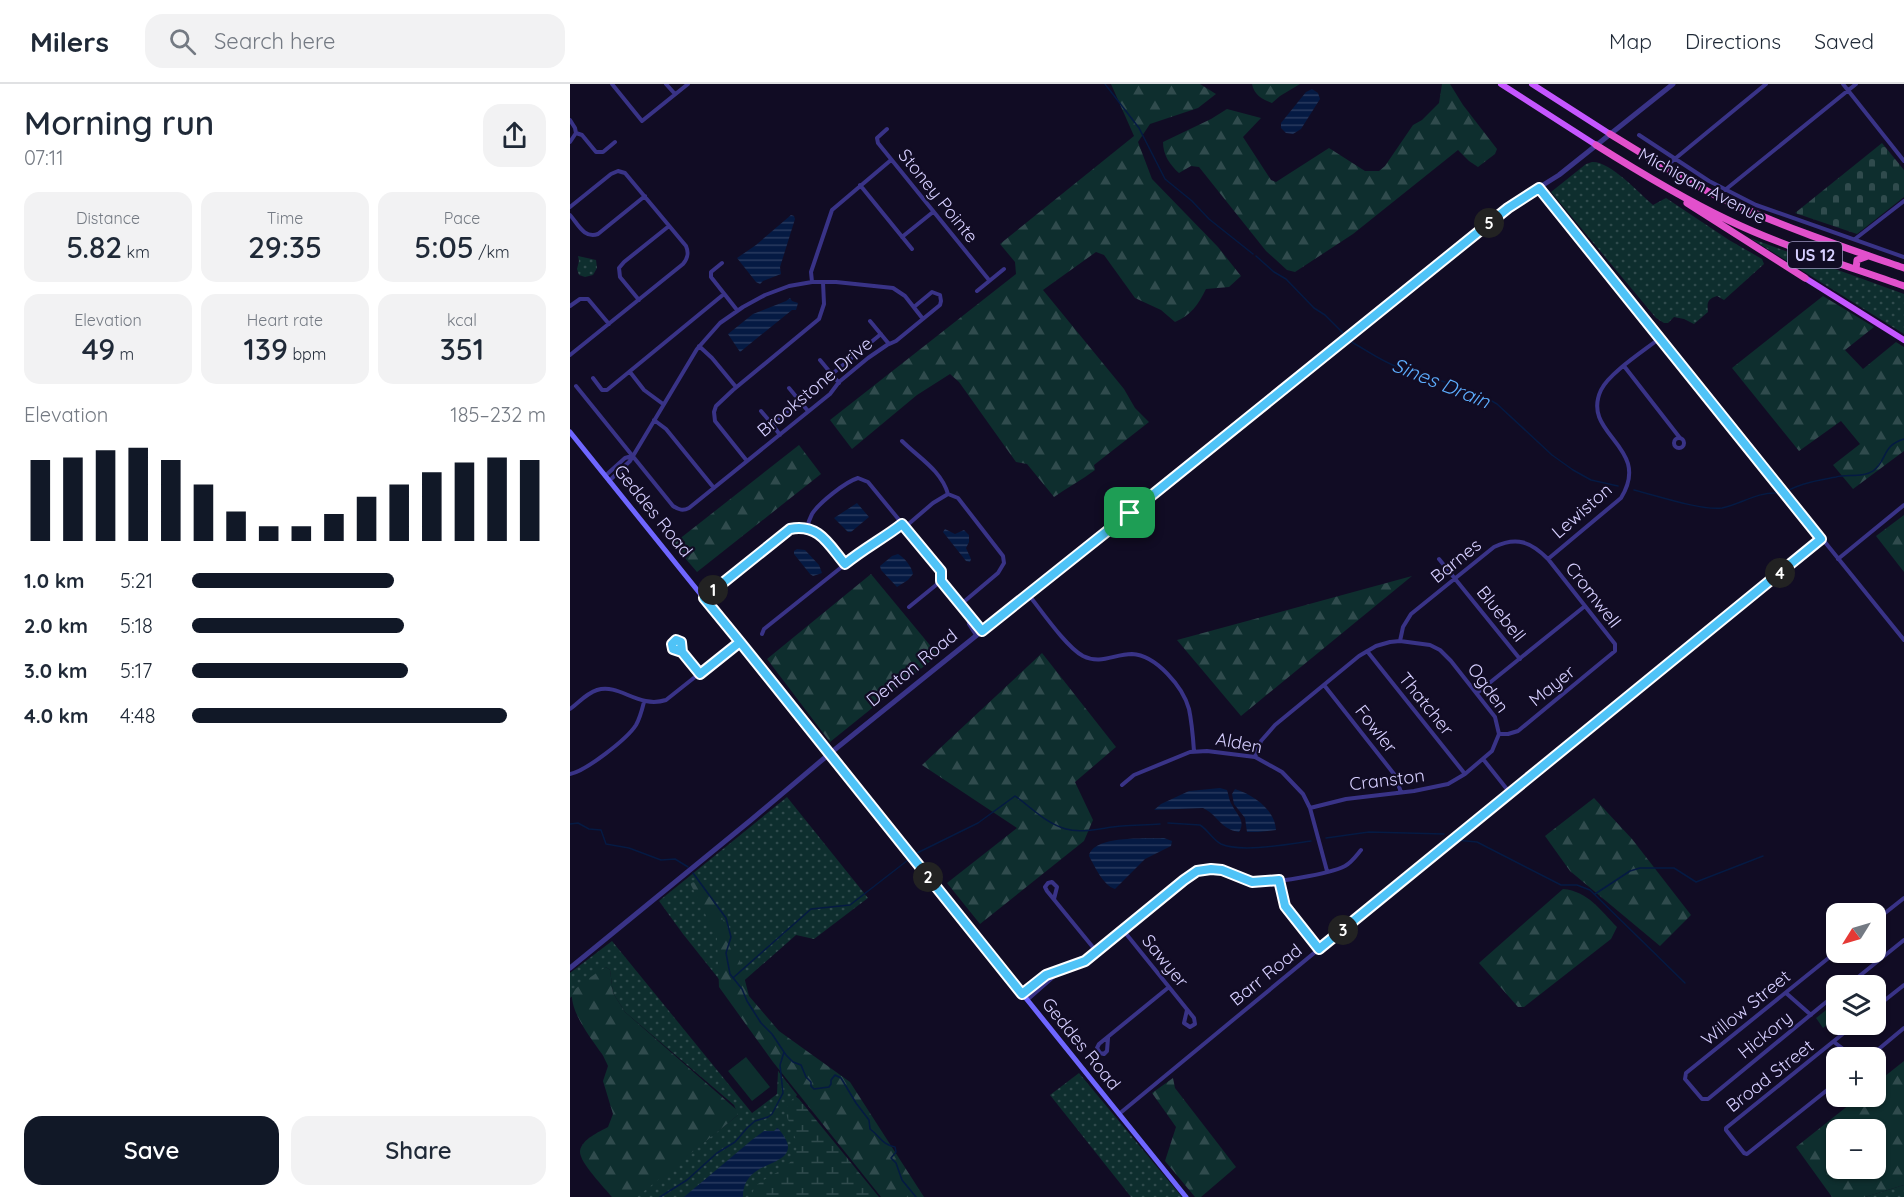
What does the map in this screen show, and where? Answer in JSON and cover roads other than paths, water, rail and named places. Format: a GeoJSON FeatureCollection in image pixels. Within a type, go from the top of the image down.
{"type":"FeatureCollection","features":[{"type":"Feature","properties":{"kind":"highway","name":"Michigan Avenue"},"geometry":{"type":"LineString","coordinates":[[1610,134],[1664,167],[1747,210],[1791,229],[1904,268]]}},
{"type":"Feature","properties":{"kind":"highway","name":"Michigan Avenue"},"geometry":{"type":"LineString","coordinates":[[1596,144],[1673,192],[1728,220],[1770,238],[1904,286]]}},
{"type":"Feature","properties":{"kind":"highway"},"geometry":{"type":"LineString","coordinates":[[1673,192],[1805,278]]}},
{"type":"Feature","properties":{"kind":"highway"},"geometry":{"type":"LineString","coordinates":[[1728,220],[1745,221],[1747,210]]}},
{"type":"Feature","properties":{"kind":"highway"},"geometry":{"type":"LineString","coordinates":[[1856,269],[1855,262],[1868,256]]}},
{"type":"Feature","properties":{"kind":"main road","name":"Michigan Avenue"},"geometry":{"type":"LineString","coordinates":[[1501,84],[1596,144]]}},
{"type":"Feature","properties":{"kind":"main road","name":"Michigan Avenue"},"geometry":{"type":"LineString","coordinates":[[1532,84],[1610,134]]}},
{"type":"Feature","properties":{"kind":"main road"},"geometry":{"type":"LineString","coordinates":[[1805,278],[1904,340]]}},
{"type":"Feature","properties":{"kind":"main road","name":"Geddes Road"},"geometry":{"type":"LineString","coordinates":[[570,432],[1186,1197]]}},
{"type":"Feature","properties":{"kind":"street"},"geometry":{"type":"LineString","coordinates":[[612,84],[642,121],[688,84]]}},
{"type":"Feature","properties":{"kind":"street"},"geometry":{"type":"LineString","coordinates":[[666,84],[675,94]]}},
{"type":"Feature","properties":{"kind":"street","name":"Denton Road"},"geometry":{"type":"LineString","coordinates":[[570,968],[976,635],[1508,208],[1559,176],[1673,84]]}},
{"type":"Feature","properties":{"kind":"street"},"geometry":{"type":"LineString","coordinates":[[1664,167],[1766,84]]}},
{"type":"Feature","properties":{"kind":"street"},"geometry":{"type":"LineString","coordinates":[[1843,84],[1904,160]]}},
{"type":"Feature","properties":{"kind":"street"},"geometry":{"type":"LineString","coordinates":[[1725,190],[1856,84]]}},
{"type":"Feature","properties":{"kind":"street"},"geometry":{"type":"LineString","coordinates":[[570,120],[576,133],[570,142]]}},
{"type":"Feature","properties":{"kind":"street","name":"Stoney Pointe"},"geometry":{"type":"LineString","coordinates":[[887,129],[877,138],[878,142],[990,280]]}},
{"type":"Feature","properties":{"kind":"street"},"geometry":{"type":"LineString","coordinates":[[576,133],[582,135],[598,153],[603,152],[615,142]]}},
{"type":"Feature","properties":{"kind":"street"},"geometry":{"type":"LineString","coordinates":[[1639,135],[1725,190],[1765,208],[1904,257]]}},
{"type":"Feature","properties":{"kind":"street"},"geometry":{"type":"LineString","coordinates":[[812,282],[811,272],[830,214],[837,204],[891,160]]}},
{"type":"Feature","properties":{"kind":"street"},"geometry":{"type":"LineString","coordinates":[[570,207],[611,174],[618,171],[625,173],[688,251],[686,261],[570,355]]}},
{"type":"Feature","properties":{"kind":"street"},"geometry":{"type":"LineString","coordinates":[[860,185],[912,249]]}},
{"type":"Feature","properties":{"kind":"street"},"geometry":{"type":"LineString","coordinates":[[1539,188],[1904,640]]}},
{"type":"Feature","properties":{"kind":"street"},"geometry":{"type":"LineString","coordinates":[[570,215],[585,233],[593,236],[645,196]]}},
{"type":"Feature","properties":{"kind":"street"},"geometry":{"type":"LineString","coordinates":[[1854,240],[1904,201]]}},
{"type":"Feature","properties":{"kind":"street"},"geometry":{"type":"LineString","coordinates":[[902,237],[933,212]]}},
{"type":"Feature","properties":{"kind":"street"},"geometry":{"type":"LineString","coordinates":[[639,300],[620,277],[619,268],[669,225]]}},
{"type":"Feature","properties":{"kind":"street"},"geometry":{"type":"LineString","coordinates":[[722,263],[710,274],[737,310]]}},
{"type":"Feature","properties":{"kind":"street"},"geometry":{"type":"LineString","coordinates":[[977,291],[1004,269]]}},
{"type":"Feature","properties":{"kind":"street"},"geometry":{"type":"LineString","coordinates":[[747,462],[714,418],[717,403],[819,319],[824,304],[823,282]]}},
{"type":"Feature","properties":{"kind":"street"},"geometry":{"type":"LineString","coordinates":[[607,478],[625,458],[633,456],[699,346],[714,329],[737,310],[789,286],[823,282],[887,286],[900,291],[923,319]]}},
{"type":"Feature","properties":{"kind":"street","name":"Brookstone Drive"},"geometry":{"type":"LineString","coordinates":[[633,456],[673,506],[681,510],[687,509],[830,394],[839,383],[878,351],[896,341],[940,305],[942,301],[940,295],[932,292],[914,307]]}},
{"type":"Feature","properties":{"kind":"street"},"geometry":{"type":"LineString","coordinates":[[593,378],[601,389],[605,390],[724,294]]}},
{"type":"Feature","properties":{"kind":"street"},"geometry":{"type":"LineString","coordinates":[[570,306],[580,299],[588,299],[609,324]]}},
{"type":"Feature","properties":{"kind":"street"},"geometry":{"type":"LineString","coordinates":[[870,321],[889,344]]}},
{"type":"Feature","properties":{"kind":"street"},"geometry":{"type":"LineString","coordinates":[[832,374],[881,334]]}},
{"type":"Feature","properties":{"kind":"street","name":"Lewiston"},"geometry":{"type":"LineString","coordinates":[[1548,559],[1621,498],[1628,486],[1631,476],[1629,463],[1621,448],[1605,430],[1599,419],[1601,389],[1614,374],[1660,338]]}},
{"type":"Feature","properties":{"kind":"street"},"geometry":{"type":"LineString","coordinates":[[699,346],[736,387]]}},
{"type":"Feature","properties":{"kind":"street"},"geometry":{"type":"LineString","coordinates":[[820,360],[839,383]]}},
{"type":"Feature","properties":{"kind":"street"},"geometry":{"type":"LineString","coordinates":[[1624,366],[1680,438]]}},
{"type":"Feature","properties":{"kind":"street"},"geometry":{"type":"LineString","coordinates":[[630,372],[644,390],[663,404]]}},
{"type":"Feature","properties":{"kind":"street"},"geometry":{"type":"LineString","coordinates":[[576,386],[633,456]]}},
{"type":"Feature","properties":{"kind":"street"},"geometry":{"type":"LineString","coordinates":[[789,388],[808,411]]}},
{"type":"Feature","properties":{"kind":"street"},"geometry":{"type":"LineString","coordinates":[[772,424],[800,401]]}},
{"type":"Feature","properties":{"kind":"street"},"geometry":{"type":"LineString","coordinates":[[761,411],[780,435]]}},
{"type":"Feature","properties":{"kind":"street"},"geometry":{"type":"LineString","coordinates":[[654,420],[666,429],[714,488]]}},
{"type":"Feature","properties":{"kind":"street"},"geometry":{"type":"LineString","coordinates":[[902,441],[939,474],[948,494]]}},
{"type":"Feature","properties":{"kind":"street"},"geometry":{"type":"LineString","coordinates":[[807,528],[820,505],[849,482],[858,478],[868,482],[941,571],[941,581],[982,631]]}},
{"type":"Feature","properties":{"kind":"street"},"geometry":{"type":"LineString","coordinates":[[762,634],[765,629],[863,550],[948,494],[958,498],[1002,553],[1004,559],[998,573],[960,605]]}},
{"type":"Feature","properties":{"kind":"street"},"geometry":{"type":"LineString","coordinates":[[1838,559],[1904,505]]}},
{"type":"Feature","properties":{"kind":"street"},"geometry":{"type":"LineString","coordinates":[[702,595],[711,584],[724,581],[784,532],[795,528],[807,528],[821,535],[845,564]]}},
{"type":"Feature","properties":{"kind":"street","name":"Barr Road"},"geometry":{"type":"LineString","coordinates":[[1119,1115],[1821,539]]}},
{"type":"Feature","properties":{"kind":"street","name":"Barnes"},"geometry":{"type":"LineString","coordinates":[[1400,641],[1401,632],[1409,617],[1494,547],[1508,542],[1521,542],[1532,545],[1548,559]]}},
{"type":"Feature","properties":{"kind":"street","name":"Bluebell"},"geometry":{"type":"LineString","coordinates":[[1439,559],[1520,658]]}},
{"type":"Feature","properties":{"kind":"street","name":"Cromwell"},"geometry":{"type":"LineString","coordinates":[[1548,559],[1616,648]]}},
{"type":"Feature","properties":{"kind":"street"},"geometry":{"type":"LineString","coordinates":[[909,608],[941,581]]}},
{"type":"Feature","properties":{"kind":"street"},"geometry":{"type":"LineString","coordinates":[[1028,594],[1070,646],[1083,656],[1101,660],[1131,654],[1156,663],[1187,703],[1194,751]]}},
{"type":"Feature","properties":{"kind":"street"},"geometry":{"type":"LineString","coordinates":[[1477,693],[1585,606]]}},
{"type":"Feature","properties":{"kind":"street"},"geometry":{"type":"LineString","coordinates":[[968,614],[969,624],[976,635]]}},
{"type":"Feature","properties":{"kind":"street"},"geometry":{"type":"LineString","coordinates":[[1255,757],[1261,741],[1268,732],[1324,685],[1367,651],[1382,644],[1400,641]]}},
{"type":"Feature","properties":{"kind":"street","name":"Ogden"},"geometry":{"type":"LineString","coordinates":[[1400,641],[1430,645],[1440,650],[1495,717],[1499,734],[1495,747],[1465,774]]}},
{"type":"Feature","properties":{"kind":"street"},"geometry":{"type":"LineString","coordinates":[[570,710],[591,693],[602,689],[624,693],[644,702],[666,700],[740,642]]}},
{"type":"Feature","properties":{"kind":"street","name":"Mayer"},"geometry":{"type":"LineString","coordinates":[[1499,734],[1518,731],[1616,648]]}},
{"type":"Feature","properties":{"kind":"street","name":"Thatcher"},"geometry":{"type":"LineString","coordinates":[[1367,651],[1465,774]]}},
{"type":"Feature","properties":{"kind":"street"},"geometry":{"type":"LineString","coordinates":[[682,652],[700,674]]}},
{"type":"Feature","properties":{"kind":"street","name":"Fowler"},"geometry":{"type":"LineString","coordinates":[[1324,685],[1394,774],[1401,792]]}},
{"type":"Feature","properties":{"kind":"street"},"geometry":{"type":"LineString","coordinates":[[570,774],[579,772],[588,766],[631,731],[639,720],[644,702]]}},
{"type":"Feature","properties":{"kind":"street","name":"Alden"},"geometry":{"type":"LineString","coordinates":[[1122,785],[1134,775],[1194,751],[1233,753],[1255,757],[1275,767],[1292,780],[1303,794],[1310,808],[1327,871]]}},
{"type":"Feature","properties":{"kind":"street"},"geometry":{"type":"LineString","coordinates":[[1484,759],[1510,793]]}},
{"type":"Feature","properties":{"kind":"street","name":"Cranston"},"geometry":{"type":"LineString","coordinates":[[1310,808],[1346,799],[1442,786],[1465,774]]}},
{"type":"Feature","properties":{"kind":"street"},"geometry":{"type":"LineString","coordinates":[[1022,994],[1046,975],[1081,963],[1197,871],[1222,870],[1252,882],[1279,880],[1347,865],[1361,850]]}},
{"type":"Feature","properties":{"kind":"street"},"geometry":{"type":"LineString","coordinates":[[1279,880],[1285,906],[1319,949]]}},
{"type":"Feature","properties":{"kind":"street"},"geometry":{"type":"LineString","coordinates":[[1886,912],[1904,898]]}},
{"type":"Feature","properties":{"kind":"street"},"geometry":{"type":"LineString","coordinates":[[1054,899],[1096,951]]}},
{"type":"Feature","properties":{"kind":"street","name":"Sawyer"},"geometry":{"type":"LineString","coordinates":[[1123,930],[1187,1010]]}},
{"type":"Feature","properties":{"kind":"street"},"geometry":{"type":"LineString","coordinates":[[1861,975],[1904,940]]}},
{"type":"Feature","properties":{"kind":"street","name":"Willow Street"},"geometry":{"type":"LineString","coordinates":[[1712,1096],[1703,1100],[1685,1079],[1686,1073],[1826,960]]}},
{"type":"Feature","properties":{"kind":"street"},"geometry":{"type":"LineString","coordinates":[[1026,1000],[1060,970]]}},
{"type":"Feature","properties":{"kind":"street"},"geometry":{"type":"LineString","coordinates":[[1886,999],[1904,985]]}},
{"type":"Feature","properties":{"kind":"street"},"geometry":{"type":"LineString","coordinates":[[1108,1038],[1169,987]]}},
{"type":"Feature","properties":{"kind":"street"},"geometry":{"type":"LineString","coordinates":[[1786,993],[1811,1015]]}},
{"type":"Feature","properties":{"kind":"street","name":"Hickory"},"geometry":{"type":"LineString","coordinates":[[1712,1096],[1826,1002]]}},
{"type":"Feature","properties":{"kind":"street"},"geometry":{"type":"LineString","coordinates":[[1881,1047],[1904,1028]]}},
{"type":"Feature","properties":{"kind":"street"},"geometry":{"type":"LineString","coordinates":[[1841,1047],[1834,1042],[1842,1035]]}},
{"type":"Feature","properties":{"kind":"street","name":"Broad Street"},"geometry":{"type":"LineString","coordinates":[[1828,1047],[1834,1042]]}},
{"type":"Feature","properties":{"kind":"street","name":"Broad Street"},"geometry":{"type":"LineString","coordinates":[[1826,1048],[1726,1130],[1747,1154],[1826,1091]]}},
{"type":"Feature","properties":{"kind":"water"},"geometry":{"type":"Polygon","coordinates":[[[1312,89],[1318,93],[1320,99],[1301,129],[1293,134],[1286,133],[1281,128],[1281,123],[1306,92],[1312,89]]]}},
{"type":"Feature","properties":{"kind":"water"},"geometry":{"type":"Polygon","coordinates":[[[791,215],[795,219],[780,267],[781,274],[760,284],[737,258],[791,215]]]}},
{"type":"Feature","properties":{"kind":"water"},"geometry":{"type":"Polygon","coordinates":[[[790,298],[798,303],[796,310],[792,310],[740,352],[728,334],[753,314],[790,298]]]}},
{"type":"Feature","properties":{"kind":"water"},"geometry":{"type":"Polygon","coordinates":[[[857,503],[869,517],[848,532],[834,518],[857,503]]]}},
{"type":"Feature","properties":{"kind":"water"},"geometry":{"type":"Polygon","coordinates":[[[945,529],[955,534],[964,530],[969,535],[966,548],[970,562],[966,561],[943,532],[945,529]]]}},
{"type":"Feature","properties":{"kind":"water"},"geometry":{"type":"Polygon","coordinates":[[[797,549],[805,550],[819,565],[822,573],[813,576],[810,574],[794,554],[797,549]]]}},
{"type":"Feature","properties":{"kind":"water"},"geometry":{"type":"Polygon","coordinates":[[[898,554],[907,562],[913,574],[897,587],[880,566],[898,554]]]}},
{"type":"Feature","properties":{"kind":"water"},"geometry":{"type":"Polygon","coordinates":[[[1220,788],[1227,790],[1231,803],[1240,818],[1242,825],[1239,832],[1227,828],[1203,808],[1154,810],[1161,804],[1189,791],[1220,788]]]}},
{"type":"Feature","properties":{"kind":"water"},"geometry":{"type":"Polygon","coordinates":[[[1235,789],[1256,799],[1268,810],[1276,830],[1247,832],[1245,818],[1234,804],[1232,794],[1235,789]]]}},
{"type":"Feature","properties":{"kind":"water"},"geometry":{"type":"Polygon","coordinates":[[[1164,838],[1172,841],[1171,846],[1145,859],[1115,889],[1103,880],[1089,856],[1100,844],[1110,841],[1164,838]]]}},
{"type":"Feature","properties":{"kind":"water"},"geometry":{"type":"Polygon","coordinates":[[[777,1128],[787,1141],[786,1153],[750,1177],[745,1185],[743,1197],[684,1197],[753,1139],[764,1131],[774,1131],[777,1128]]]}},
{"type":"Feature","properties":{"kind":"waterway","name":"Sines Drain"},"geometry":{"type":"LineString","coordinates":[[1105,84],[1139,128],[1165,179],[1192,201],[1209,219],[1253,254]]}},
{"type":"Feature","properties":{"kind":"waterway","name":"Sines Drain"},"geometry":{"type":"LineString","coordinates":[[1256,256],[1286,279],[1344,334]]}},
{"type":"Feature","properties":{"kind":"waterway","name":"Sines Drain"},"geometry":{"type":"LineString","coordinates":[[1350,341],[1393,365],[1486,398],[1497,404],[1552,455],[1573,470],[1591,480],[1618,486]]}},
{"type":"Feature","properties":{"kind":"waterway","name":"Sines Drain"},"geometry":{"type":"LineString","coordinates":[[1787,491],[1817,481],[1869,473],[1878,467],[1892,445],[1904,439]]}},
{"type":"Feature","properties":{"kind":"waterway","name":"Sines Drain"},"geometry":{"type":"LineString","coordinates":[[1634,490],[1691,505],[1713,508],[1722,508],[1763,494],[1777,493]]}},
{"type":"Feature","properties":{"kind":"waterway"},"geometry":{"type":"LineString","coordinates":[[915,854],[978,823],[1015,796],[1051,823],[1066,829],[1086,831],[1160,824]]}},
{"type":"Feature","properties":{"kind":"waterway"},"geometry":{"type":"LineString","coordinates":[[570,824],[578,823],[589,829],[601,830],[606,844],[629,848],[661,860],[675,859],[688,867]]}},
{"type":"Feature","properties":{"kind":"waterway"},"geometry":{"type":"LineString","coordinates":[[1168,823],[1200,825],[1218,842],[1230,847],[1265,847],[1311,841]]}},
{"type":"Feature","properties":{"kind":"waterway"},"geometry":{"type":"LineString","coordinates":[[1326,838],[1369,832],[1444,834]]}},
{"type":"Feature","properties":{"kind":"waterway"},"geometry":{"type":"LineString","coordinates":[[1456,840],[1477,842],[1561,885],[1577,885],[1590,890],[1685,983]]}},
{"type":"Feature","properties":{"kind":"waterway"},"geometry":{"type":"LineString","coordinates":[[1417,872],[1456,840]]}},
{"type":"Feature","properties":{"kind":"waterway"},"geometry":{"type":"LineString","coordinates":[[1595,894],[1630,871],[1640,868],[1674,868],[1696,882],[1763,856]]}},
{"type":"Feature","properties":{"kind":"waterway"},"geometry":{"type":"LineString","coordinates":[[734,977],[811,909],[850,905],[908,860]]}},
{"type":"Feature","properties":{"kind":"waterway"},"geometry":{"type":"LineString","coordinates":[[693,873],[726,918],[731,937],[726,953],[730,974],[742,989],[761,1023],[772,1034],[786,1055],[793,1062],[801,1065],[814,1089],[829,1087],[835,1075],[841,1078],[869,1120],[870,1129],[884,1142],[895,1147],[896,1152],[891,1158],[896,1163],[902,1180],[916,1197]]}},
{"type":"Feature","properties":{"kind":"waterway"},"geometry":{"type":"LineString","coordinates":[[660,1197],[687,1180],[717,1153],[735,1142],[755,1121],[772,1114],[783,1093],[780,1065],[784,1052]]}}]}
